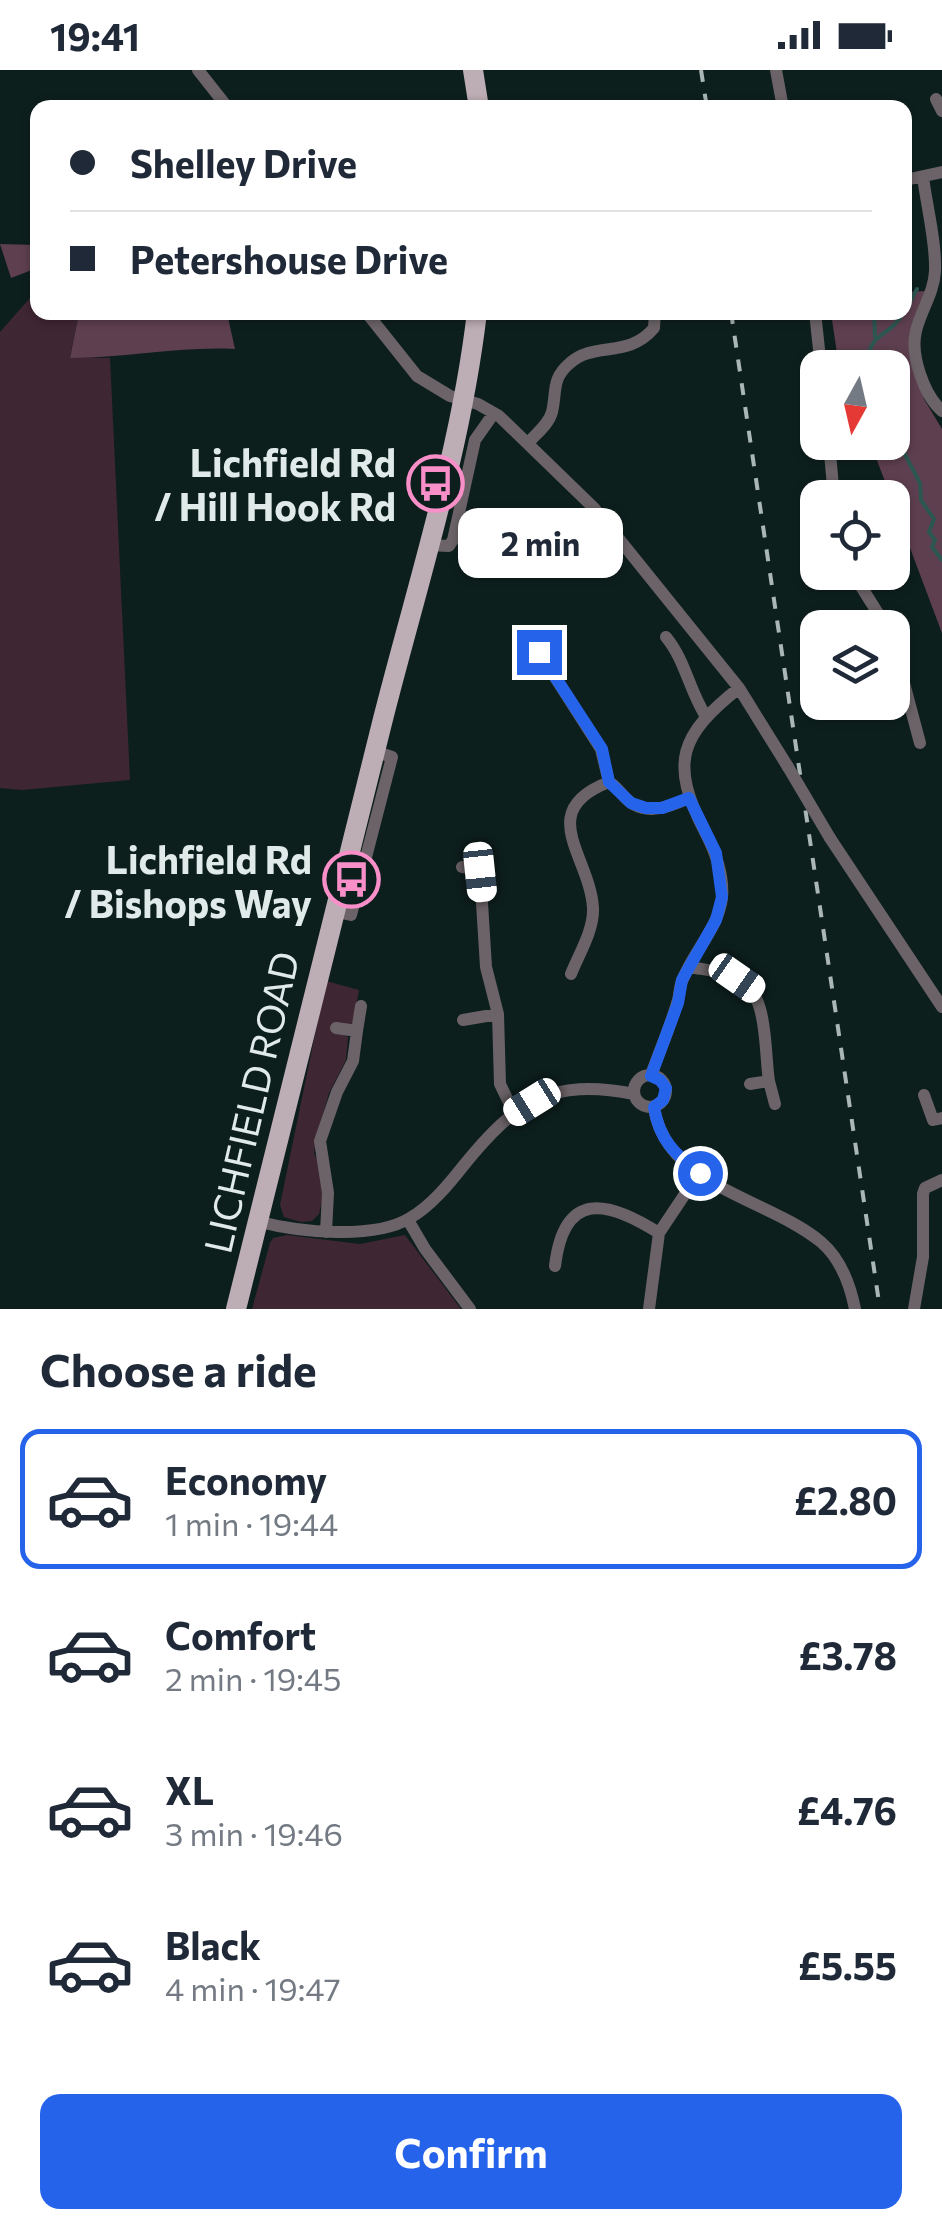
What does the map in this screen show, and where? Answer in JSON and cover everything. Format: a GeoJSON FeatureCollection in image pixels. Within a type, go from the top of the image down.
{"type":"FeatureCollection","features":[{"type":"Feature","properties":{"kind":"main road"},"geometry":{"type":"LineString","coordinates":[[473,70],[478,100]]}},
{"type":"Feature","properties":{"kind":"main road","name":"LICHFIELD ROAD"},"geometry":{"type":"LineString","coordinates":[[236,1309],[332,912],[464,400],[475,320]]}},
{"type":"Feature","properties":{"kind":"street"},"geometry":{"type":"LineString","coordinates":[[198,70],[222,100]]}},
{"type":"Feature","properties":{"kind":"street"},"geometry":{"type":"LineString","coordinates":[[776,70],[782,100]]}},
{"type":"Feature","properties":{"kind":"street"},"geometry":{"type":"LineString","coordinates":[[912,179],[942,172]]}},
{"type":"Feature","properties":{"kind":"street"},"geometry":{"type":"LineString","coordinates":[[923,177],[934,281],[914,334],[920,372],[933,403],[942,411]]}},
{"type":"Feature","properties":{"kind":"street"},"geometry":{"type":"LineString","coordinates":[[372,320],[417,376],[494,413],[594,508],[739,688],[830,838],[942,1006]]}},
{"type":"Feature","properties":{"kind":"street"},"geometry":{"type":"LineString","coordinates":[[528,442],[552,415],[555,381],[561,371],[584,354],[634,345],[654,328],[655,320]]}},
{"type":"Feature","properties":{"kind":"street"},"geometry":{"type":"LineString","coordinates":[[816,320],[819,350]]}},
{"type":"Feature","properties":{"kind":"street"},"geometry":{"type":"LineString","coordinates":[[427,545],[449,546],[453,540],[475,440],[494,413]]}},
{"type":"Feature","properties":{"kind":"street"},"geometry":{"type":"LineString","coordinates":[[666,637],[685,650],[689,690],[705,715]]}},
{"type":"Feature","properties":{"kind":"street"},"geometry":{"type":"LineString","coordinates":[[539,652],[546,680],[602,749],[609,782],[631,803],[646,808],[662,808],[689,798]]}},
{"type":"Feature","properties":{"kind":"street"},"geometry":{"type":"LineString","coordinates":[[651,1076],[678,1003],[682,980],[716,920],[722,897],[716,853],[689,798],[684,774],[687,746],[705,715],[739,688]]}},
{"type":"Feature","properties":{"kind":"street"},"geometry":{"type":"LineString","coordinates":[[910,706],[920,743]]}},
{"type":"Feature","properties":{"kind":"street"},"geometry":{"type":"LineString","coordinates":[[570,974],[593,914],[592,898],[569,828],[569,814],[575,805],[609,782]]}},
{"type":"Feature","properties":{"kind":"street"},"geometry":{"type":"LineString","coordinates":[[481,853],[486,967],[498,1014],[500,1084],[514,1113]]}},
{"type":"Feature","properties":{"kind":"street"},"geometry":{"type":"LineString","coordinates":[[462,867],[480,872]]}},
{"type":"Feature","properties":{"kind":"street"},"geometry":{"type":"LineString","coordinates":[[562,945],[580,952]]}},
{"type":"Feature","properties":{"kind":"street"},"geometry":{"type":"LineString","coordinates":[[690,967],[737,978],[753,989],[762,1009],[775,1104]]}},
{"type":"Feature","properties":{"kind":"street"},"geometry":{"type":"LineString","coordinates":[[326,1232],[328,1193],[319,1147],[337,1092],[353,1061],[361,1006]]}},
{"type":"Feature","properties":{"kind":"street"},"geometry":{"type":"LineString","coordinates":[[466,1019],[498,1014]]}},
{"type":"Feature","properties":{"kind":"street"},"geometry":{"type":"LineString","coordinates":[[336,1028],[356,1032]]}},
{"type":"Feature","properties":{"kind":"street"},"geometry":{"type":"LineString","coordinates":[[260,1222],[344,1233],[408,1220],[514,1113],[542,1098],[595,1086],[634,1094],[640,1104],[654,1107],[663,1100],[666,1088],[651,1076],[638,1081],[634,1094]]}},
{"type":"Feature","properties":{"kind":"street"},"geometry":{"type":"LineString","coordinates":[[750,1084],[770,1080]]}},
{"type":"Feature","properties":{"kind":"street"},"geometry":{"type":"LineString","coordinates":[[924,1094],[933,1121]]}},
{"type":"Feature","properties":{"kind":"street"},"geometry":{"type":"LineString","coordinates":[[654,1107],[660,1135],[683,1161],[820,1242],[841,1267],[856,1309]]}},
{"type":"Feature","properties":{"kind":"street"},"geometry":{"type":"LineString","coordinates":[[649,1309],[659,1233],[700,1173]]}},
{"type":"Feature","properties":{"kind":"street"},"geometry":{"type":"LineString","coordinates":[[914,1309],[923,1257],[923,1194],[926,1188],[942,1180]]}},
{"type":"Feature","properties":{"kind":"street"},"geometry":{"type":"LineString","coordinates":[[555,1266],[558,1238],[568,1221],[595,1208],[614,1208],[659,1233]]}},
{"type":"Feature","properties":{"kind":"street"},"geometry":{"type":"LineString","coordinates":[[408,1220],[470,1309]]}},
{"type":"Feature","properties":{"kind":"street"},"geometry":{"type":"LineString","coordinates":[[543,1236],[558,1238]]}},
{"type":"Feature","properties":{"kind":"shaded area"},"geometry":{"type":"Polygon","coordinates":[[[0,244],[30,245],[30,271],[11,278],[0,244]]]}},
{"type":"Feature","properties":{"kind":"shaded area"},"geometry":{"type":"Polygon","coordinates":[[[927,291],[909,336],[924,399],[942,429],[942,633],[910,548],[910,480],[884,480],[877,460],[910,460],[910,350],[836,350],[832,320],[912,320],[912,292],[927,291]]]}},
{"type":"Feature","properties":{"kind":"shaded area"},"geometry":{"type":"Polygon","coordinates":[[[30,298],[30,320],[78,320],[70,357],[110,358],[130,780],[22,790],[0,788],[0,332],[30,298]]]}},
{"type":"Feature","properties":{"kind":"shaded area"},"geometry":{"type":"Polygon","coordinates":[[[78,320],[229,320],[235,349],[194,349],[70,358],[78,320]]]}},
{"type":"Feature","properties":{"kind":"shaded area"},"geometry":{"type":"Polygon","coordinates":[[[326,981],[359,990],[353,1022],[344,1035],[348,1037],[346,1060],[329,1093],[316,1138],[314,1153],[320,1166],[323,1196],[319,1214],[312,1221],[301,1222],[284,1217],[280,1205],[326,981]]]}},
{"type":"Feature","properties":{"kind":"shaded area"},"geometry":{"type":"Polygon","coordinates":[[[287,1235],[360,1244],[405,1235],[461,1309],[252,1309],[270,1243],[273,1238],[287,1235]]]}},
{"type":"Feature","properties":{"kind":"waterway"},"geometry":{"type":"LineString","coordinates":[[912,298],[917,289]]}},
{"type":"Feature","properties":{"kind":"waterway"},"geometry":{"type":"LineString","coordinates":[[874,320],[875,337]]}},
{"type":"Feature","properties":{"kind":"waterway"},"geometry":{"type":"LineString","coordinates":[[870,350],[875,340],[899,320]]}},
{"type":"Feature","properties":{"kind":"waterway"},"geometry":{"type":"LineString","coordinates":[[908,460],[920,483],[921,500],[934,519],[929,532],[935,540],[932,547],[942,560]]}},
{"type":"Feature","properties":{"kind":"railway"},"geometry":{"type":"LineString","coordinates":[[701,70],[706,100]]}},
{"type":"Feature","properties":{"kind":"railway"},"geometry":{"type":"LineString","coordinates":[[732,320],[880,1309]]}},
{"type":"Feature","properties":{"kind":"place","name":"Lichfield Rd / Hill Hook Rd"},"geometry":{"type":"Point","coordinates":[435,483]}},
{"type":"Feature","properties":{"kind":"place","name":"Lichfield Rd / Bishops Way"},"geometry":{"type":"Point","coordinates":[351,880]}},
{"type":"Feature","properties":{"kind":"route"},"geometry":{"type":"LineString","coordinates":[[539,652],[602,749],[609,782],[631,803],[646,808],[662,808],[689,798],[716,853],[722,897],[716,920],[682,980],[678,1003],[651,1076],[666,1088],[663,1100],[654,1107],[660,1135],[683,1161],[700,1173]]}}]}
